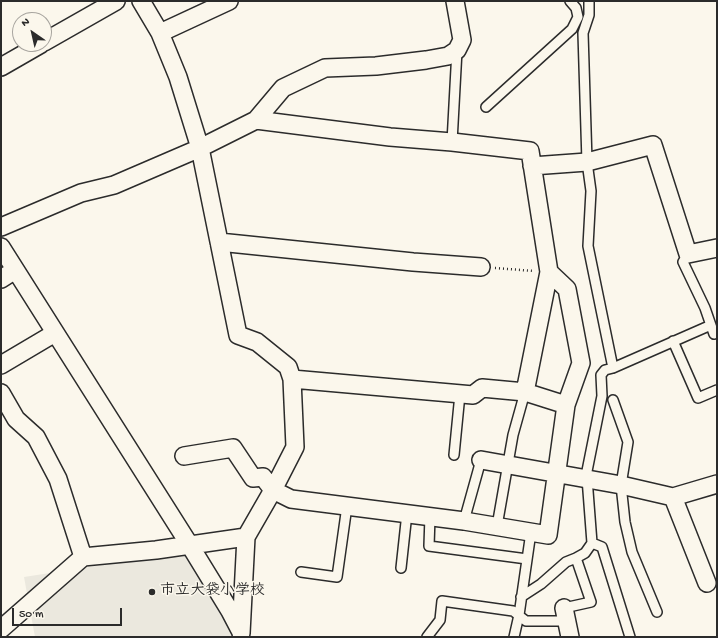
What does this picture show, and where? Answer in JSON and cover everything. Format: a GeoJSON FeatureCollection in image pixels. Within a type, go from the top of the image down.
{"type":"FeatureCollection","features":[{"type":"Feature","properties":{"kind":"street"},"geometry":{"type":"LineString","coordinates":[[52,37],[116,1]]}},
{"type":"Feature","properties":{"kind":"street"},"geometry":{"type":"LineString","coordinates":[[141,1],[160,33],[178,77],[200,148],[238,335],[257,342],[288,367],[292,379],[295,447],[273,490],[246,537],[242,635]]}},
{"type":"Feature","properties":{"kind":"street"},"geometry":{"type":"LineString","coordinates":[[160,33],[229,1]]}},
{"type":"Feature","properties":{"kind":"street"},"geometry":{"type":"LineString","coordinates":[[1,226],[81,193],[114,185],[200,148],[256,120],[283,88],[325,68],[376,66],[448,56],[457,50],[462,40],[455,1]]}},
{"type":"Feature","properties":{"kind":"street"},"geometry":{"type":"LineString","coordinates":[[1,67],[27,52]]}},
{"type":"Feature","properties":{"kind":"street"},"geometry":{"type":"LineString","coordinates":[[256,120],[390,137],[452,142],[530,152],[549,272],[525,392]]}},
{"type":"Feature","properties":{"kind":"street"},"geometry":{"type":"LineString","coordinates":[[532,166],[587,162],[653,145],[688,254],[717,248]]}},
{"type":"Feature","properties":{"kind":"street"},"geometry":{"type":"LineString","coordinates":[[219,242],[413,262],[481,267]]}},
{"type":"Feature","properties":{"kind":"street"},"geometry":{"type":"LineString","coordinates":[[1,247],[5,277],[55,333],[189,544],[230,611],[242,635]]}},
{"type":"Feature","properties":{"kind":"street"},"geometry":{"type":"LineString","coordinates":[[184,456],[233,448],[253,478],[263,477],[273,490],[291,499],[464,520],[548,535],[566,405],[581,362],[567,289],[549,272]]}},
{"type":"Feature","properties":{"kind":"street"},"geometry":{"type":"LineString","coordinates":[[1,365],[55,333]]}},
{"type":"Feature","properties":{"kind":"street"},"geometry":{"type":"LineString","coordinates":[[292,379],[473,395],[482,388],[525,392],[566,405]]}},
{"type":"Feature","properties":{"kind":"street"},"geometry":{"type":"LineString","coordinates":[[1,393],[16,419],[36,437],[58,479],[83,557]]}},
{"type":"Feature","properties":{"kind":"street"},"geometry":{"type":"LineString","coordinates":[[481,460],[587,478],[673,497],[717,484]]}},
{"type":"Feature","properties":{"kind":"street"},"geometry":{"type":"LineString","coordinates":[[673,497],[707,583]]}},
{"type":"Feature","properties":{"kind":"street"},"geometry":{"type":"LineString","coordinates":[[1,629],[83,557],[156,550],[189,544],[246,537]]}},
{"type":"Feature","properties":{"kind":"lane"},"geometry":{"type":"LineString","coordinates":[[486,107],[572,29],[578,17],[576,8],[570,1]]}},
{"type":"Feature","properties":{"kind":"lane"},"geometry":{"type":"LineString","coordinates":[[589,1],[589,15],[583,33],[587,162],[591,191],[588,246],[613,368]]}},
{"type":"Feature","properties":{"kind":"lane"},"geometry":{"type":"LineString","coordinates":[[452,142],[457,50]]}},
{"type":"Feature","properties":{"kind":"lane"},"geometry":{"type":"LineString","coordinates":[[688,254],[683,262],[705,308],[714,334],[717,333]]}},
{"type":"Feature","properties":{"kind":"lane"},"geometry":{"type":"LineString","coordinates":[[521,597],[541,584],[566,562],[585,553],[592,544],[587,471],[602,396],[601,375],[605,370],[613,368],[711,325]]}},
{"type":"Feature","properties":{"kind":"lane"},"geometry":{"type":"LineString","coordinates":[[673,342],[698,398],[717,390]]}},
{"type":"Feature","properties":{"kind":"lane"},"geometry":{"type":"LineString","coordinates":[[497,526],[513,435],[525,392]]}},
{"type":"Feature","properties":{"kind":"lane"},"geometry":{"type":"LineString","coordinates":[[454,455],[460,394]]}},
{"type":"Feature","properties":{"kind":"lane"},"geometry":{"type":"LineString","coordinates":[[613,400],[628,442],[621,485],[625,522],[632,552],[657,612]]}},
{"type":"Feature","properties":{"kind":"lane"},"geometry":{"type":"LineString","coordinates":[[464,520],[481,460]]}},
{"type":"Feature","properties":{"kind":"lane"},"geometry":{"type":"LineString","coordinates":[[300,572],[338,577],[347,506]]}},
{"type":"Feature","properties":{"kind":"lane"},"geometry":{"type":"LineString","coordinates":[[402,568],[407,513]]}},
{"type":"Feature","properties":{"kind":"lane"},"geometry":{"type":"LineString","coordinates":[[430,516],[429,546],[527,559]]}},
{"type":"Feature","properties":{"kind":"lane"},"geometry":{"type":"LineString","coordinates":[[514,637],[519,615],[531,532]]}},
{"type":"Feature","properties":{"kind":"lane"},"geometry":{"type":"LineString","coordinates":[[592,544],[602,546],[630,637]]}},
{"type":"Feature","properties":{"kind":"lane"},"geometry":{"type":"LineString","coordinates":[[426,637],[440,620],[442,601],[513,611],[526,621],[567,622],[592,602],[576,558]]}},
{"type":"Feature","properties":{"kind":"path"},"geometry":{"type":"LineString","coordinates":[[481,267],[549,272]]}},
{"type":"Feature","properties":{"kind":"shaded area"},"geometry":{"type":"Polygon","coordinates":[[[186,552],[235,634],[235,637],[35,637],[24,577],[186,552]]]}},
{"type":"Feature","properties":{"kind":"place","name":"市立大袋小学校"},"geometry":{"type":"Point","coordinates":[152,592]}}]}
